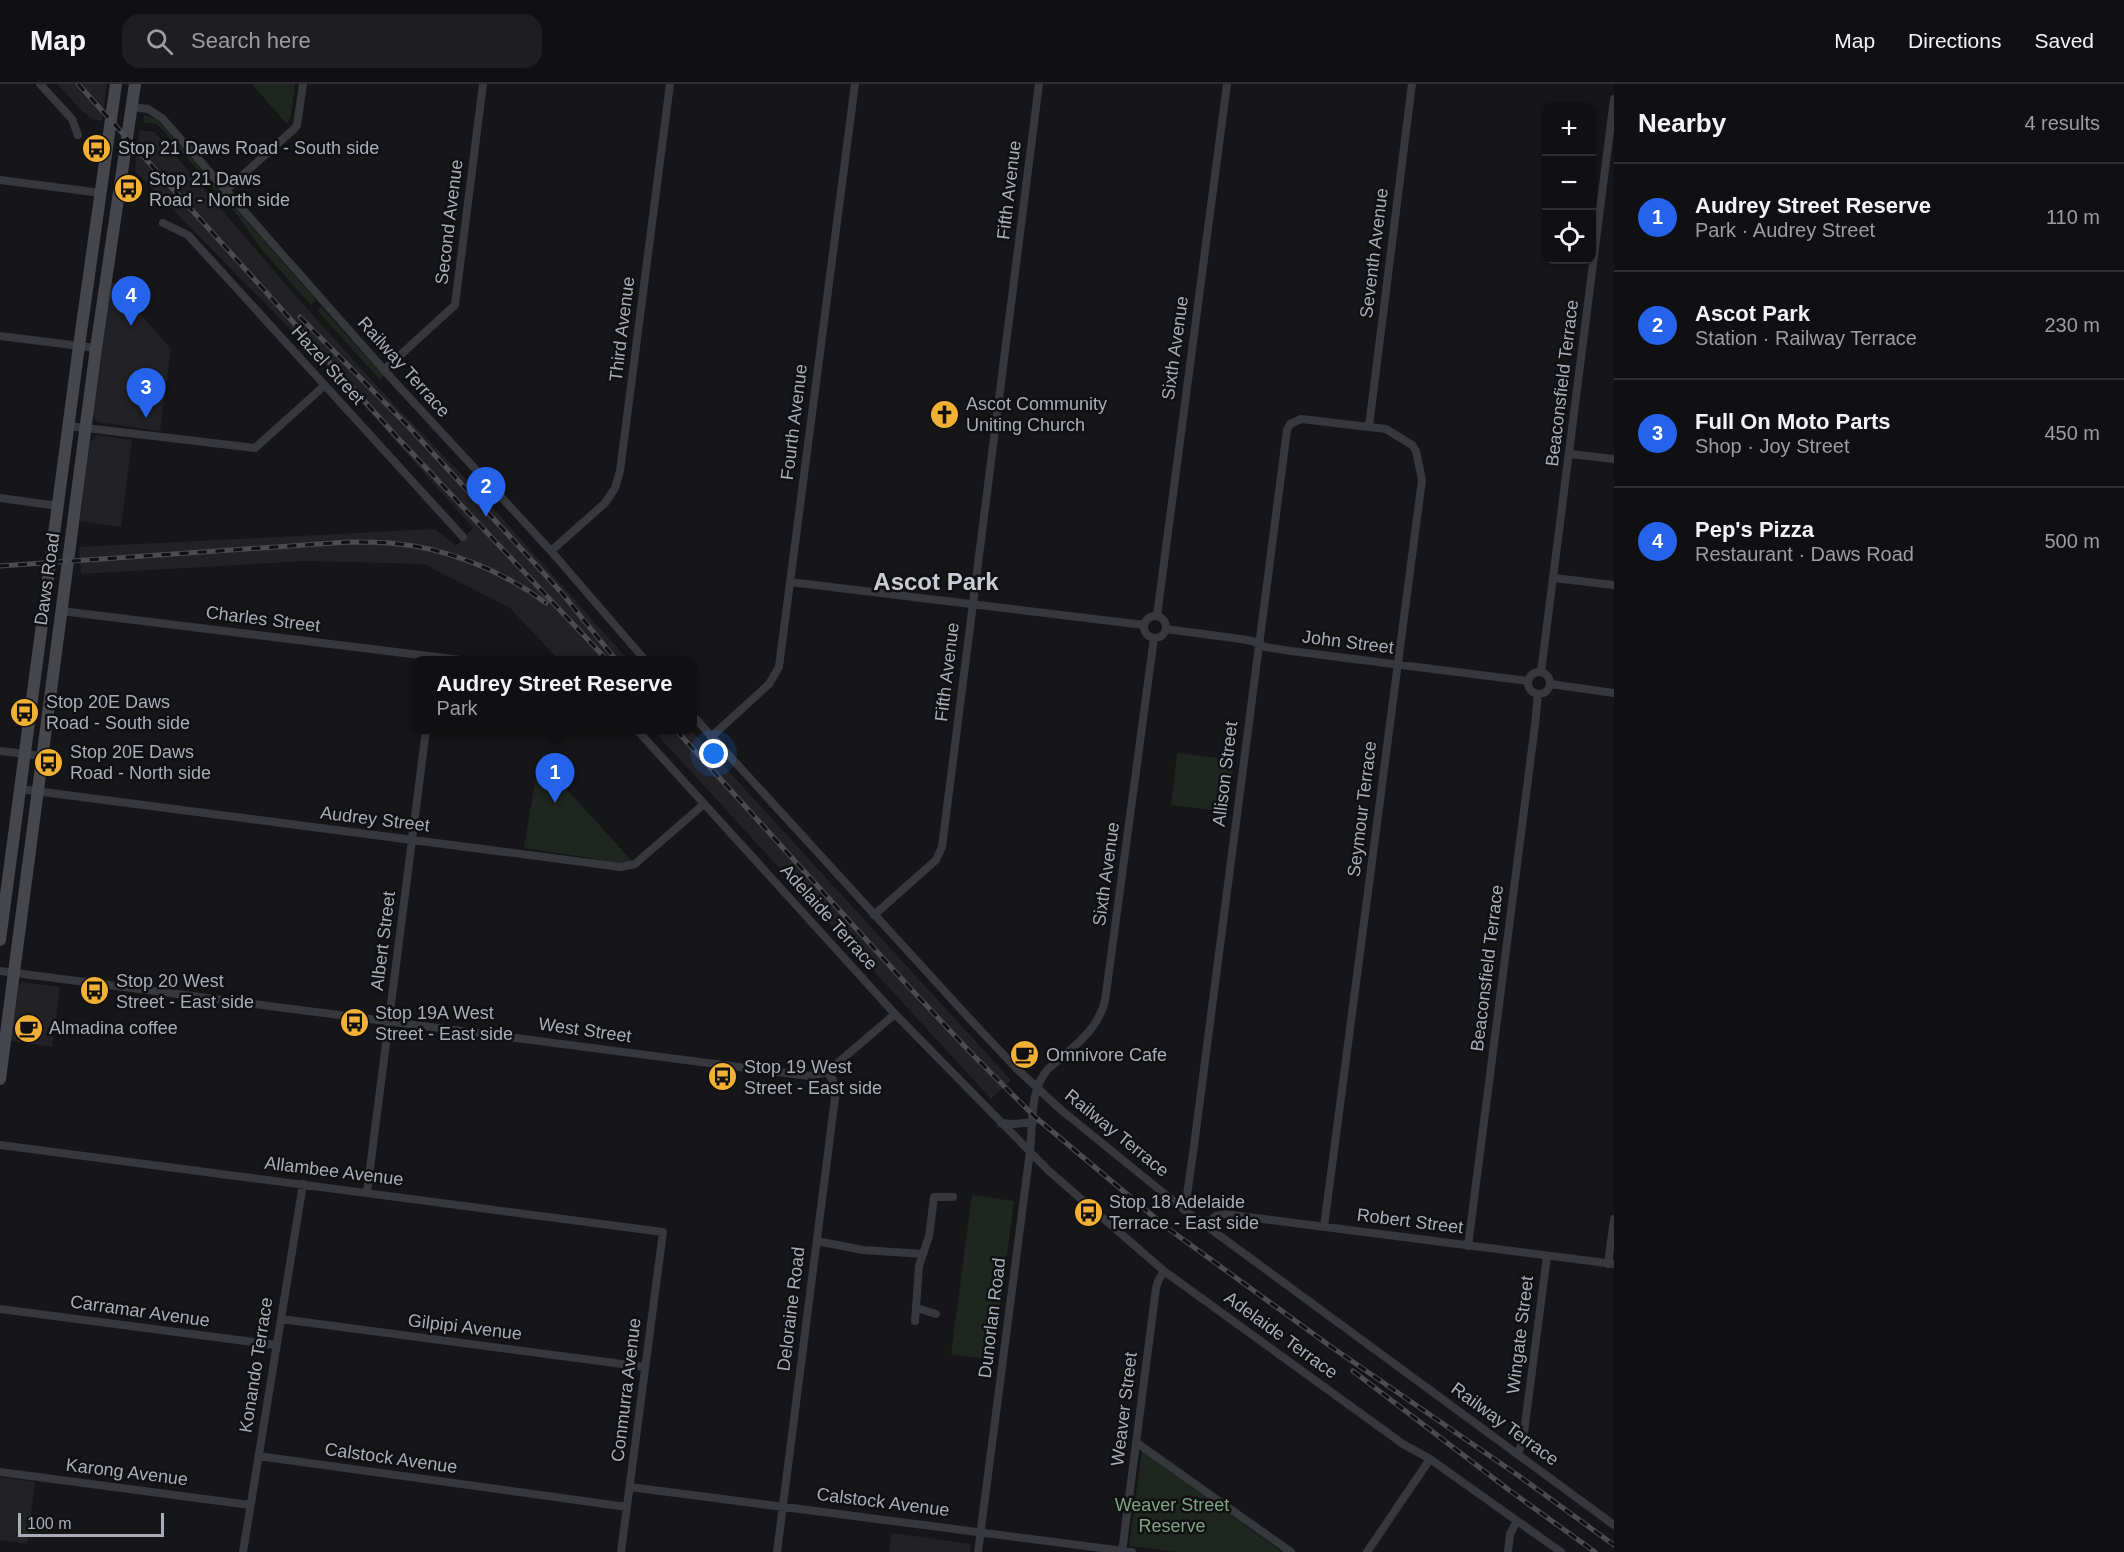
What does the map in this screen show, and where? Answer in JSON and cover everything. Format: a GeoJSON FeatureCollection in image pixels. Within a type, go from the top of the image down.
{"type":"FeatureCollection","features":[{"type":"Feature","properties":{"kind":"main road","name":"Daws Road"},"geometry":{"type":"LineString","coordinates":[[0,940],[116,84]]}},
{"type":"Feature","properties":{"kind":"main road","name":"Daws Road"},"geometry":{"type":"LineString","coordinates":[[0,1078],[85,427],[135,84]]}},
{"type":"Feature","properties":{"kind":"street"},"geometry":{"type":"LineString","coordinates":[[40,84],[72,119],[78,135]]}},
{"type":"Feature","properties":{"kind":"street"},"geometry":{"type":"LineString","coordinates":[[225,191],[297,125],[303,84]]}},
{"type":"Feature","properties":{"kind":"street","name":"Second Avenue"},"geometry":{"type":"LineString","coordinates":[[384,370],[454,305],[483,84]]}},
{"type":"Feature","properties":{"kind":"street","name":"Third Avenue"},"geometry":{"type":"LineString","coordinates":[[551,551],[605,503],[615,488],[620,471],[670,84]]}},
{"type":"Feature","properties":{"kind":"street","name":"Fourth Avenue"},"geometry":{"type":"LineString","coordinates":[[711,737],[769,684],[779,667],[855,84]]}},
{"type":"Feature","properties":{"kind":"street","name":"Fifth Avenue"},"geometry":{"type":"LineString","coordinates":[[874,915],[936,860],[942,847],[1039,84]]}},
{"type":"Feature","properties":{"kind":"street","name":"Sixth Avenue"},"geometry":{"type":"LineString","coordinates":[[1157,616],[1227,84]]}},
{"type":"Feature","properties":{"kind":"street","name":"Seventh Avenue"},"geometry":{"type":"LineString","coordinates":[[1369,426],[1412,84]]}},
{"type":"Feature","properties":{"kind":"street","name":"Beaconsfield Terrace"},"geometry":{"type":"LineString","coordinates":[[1542,672],[1614,99]]}},
{"type":"Feature","properties":{"kind":"street","name":"Railway Terrace"},"geometry":{"type":"LineString","coordinates":[[132,107],[148,109],[162,118],[384,370],[551,551],[642,656]]}},
{"type":"Feature","properties":{"kind":"street"},"geometry":{"type":"LineString","coordinates":[[0,180],[100,193]]}},
{"type":"Feature","properties":{"kind":"street","name":"Hazel Street"},"geometry":{"type":"LineString","coordinates":[[164,223],[188,235],[463,537]]}},
{"type":"Feature","properties":{"kind":"street"},"geometry":{"type":"LineString","coordinates":[[0,336],[96,348]]}},
{"type":"Feature","properties":{"kind":"street"},"geometry":{"type":"LineString","coordinates":[[69,426],[255,448],[324,386]]}},
{"type":"Feature","properties":{"kind":"street","name":"Allison Street"},"geometry":{"type":"LineString","coordinates":[[1182,1208],[1186,1202],[1194,1146],[1287,429],[1290,424],[1301,419],[1369,426]]}},
{"type":"Feature","properties":{"kind":"street","name":"Seymour Terrace"},"geometry":{"type":"LineString","coordinates":[[1324,1227],[1421,490],[1421,473],[1412,445],[1386,429],[1369,426]]}},
{"type":"Feature","properties":{"kind":"street"},"geometry":{"type":"LineString","coordinates":[[1570,454],[1614,459]]}},
{"type":"Feature","properties":{"kind":"street"},"geometry":{"type":"LineString","coordinates":[[0,498],[58,506]]}},
{"type":"Feature","properties":{"kind":"street"},"geometry":{"type":"LineString","coordinates":[[1554,578],[1614,585]]}},
{"type":"Feature","properties":{"kind":"street"},"geometry":{"type":"LineString","coordinates":[[790,582],[972,606],[1144,625]]}},
{"type":"Feature","properties":{"kind":"street","name":"Charles Street"},"geometry":{"type":"LineString","coordinates":[[61,611],[412,656]]}},
{"type":"Feature","properties":{"kind":"street"},"geometry":{"type":"LineString","coordinates":[[1157,616],[1163,620],[1166,629],[1161,636],[1154,638],[1146,634],[1144,625],[1148,618],[1157,616]]}},
{"type":"Feature","properties":{"kind":"street","name":"John Street"},"geometry":{"type":"LineString","coordinates":[[1166,629],[1241,639],[1265,647],[1291,651],[1528,681]]}},
{"type":"Feature","properties":{"kind":"street","name":"Sixth Avenue"},"geometry":{"type":"LineString","coordinates":[[1037,1088],[1048,1069],[1095,1026],[1102,1015],[1106,1001],[1154,638]]}},
{"type":"Feature","properties":{"kind":"street"},"geometry":{"type":"LineString","coordinates":[[1542,672],[1548,676],[1550,684],[1546,692],[1538,694],[1530,689],[1528,681],[1533,674],[1542,672]]}},
{"type":"Feature","properties":{"kind":"street"},"geometry":{"type":"LineString","coordinates":[[1550,684],[1614,693]]}},
{"type":"Feature","properties":{"kind":"street","name":"Beaconsfield Terrace"},"geometry":{"type":"LineString","coordinates":[[1468,1246],[1538,694]]}},
{"type":"Feature","properties":{"kind":"street","name":"Railway Terrace"},"geometry":{"type":"LineString","coordinates":[[697,721],[1017,1069],[1060,1109],[1182,1208],[1614,1525]]}},
{"type":"Feature","properties":{"kind":"street","name":"Albert Street"},"geometry":{"type":"LineString","coordinates":[[367,1192],[425,734]]}},
{"type":"Feature","properties":{"kind":"street","name":"Adelaide Terrace"},"geometry":{"type":"LineString","coordinates":[[641,734],[894,1014],[1049,1171],[1164,1271],[1403,1444],[1430,1459],[1561,1552]]}},
{"type":"Feature","properties":{"kind":"street"},"geometry":{"type":"LineString","coordinates":[[0,751],[42,756]]}},
{"type":"Feature","properties":{"kind":"street","name":"Audrey Street"},"geometry":{"type":"LineString","coordinates":[[20,789],[621,867],[635,864],[704,804]]}},
{"type":"Feature","properties":{"kind":"street","name":"West Street"},"geometry":{"type":"LineString","coordinates":[[0,971],[797,1075],[818,1075],[827,1072]]}},
{"type":"Feature","properties":{"kind":"street"},"geometry":{"type":"LineString","coordinates":[[827,1072],[894,1014]]}},
{"type":"Feature","properties":{"kind":"street","name":"Deloraine Road"},"geometry":{"type":"LineString","coordinates":[[777,1552],[835,1098],[833,1080],[827,1072]]}},
{"type":"Feature","properties":{"kind":"street","name":"Dunorlan Road"},"geometry":{"type":"LineString","coordinates":[[978,1552],[1037,1088]]}},
{"type":"Feature","properties":{"kind":"street"},"geometry":{"type":"LineString","coordinates":[[1000,1123],[1033,1122]]}},
{"type":"Feature","properties":{"kind":"street","name":"Allambee Avenue"},"geometry":{"type":"LineString","coordinates":[[0,1145],[663,1232]]}},
{"type":"Feature","properties":{"kind":"street","name":"Konando Terrace"},"geometry":{"type":"LineString","coordinates":[[243,1552],[303,1184]]}},
{"type":"Feature","properties":{"kind":"street"},"geometry":{"type":"LineString","coordinates":[[915,1321],[916,1287],[929,1236],[934,1197],[953,1197]]}},
{"type":"Feature","properties":{"kind":"street","name":"Robert Street"},"geometry":{"type":"LineString","coordinates":[[1206,1224],[1216,1216],[1224,1214],[1611,1264]]}},
{"type":"Feature","properties":{"kind":"street"},"geometry":{"type":"LineString","coordinates":[[1611,1264],[1614,1218]]}},
{"type":"Feature","properties":{"kind":"street","name":"Conmurra Avenue"},"geometry":{"type":"LineString","coordinates":[[621,1552],[663,1232]]}},
{"type":"Feature","properties":{"kind":"street"},"geometry":{"type":"LineString","coordinates":[[817,1241],[863,1250],[923,1254]]}},
{"type":"Feature","properties":{"kind":"street","name":"Wingate Street"},"geometry":{"type":"LineString","coordinates":[[1518,1454],[1523,1440],[1548,1256]]}},
{"type":"Feature","properties":{"kind":"street","name":"Weaver Street"},"geometry":{"type":"LineString","coordinates":[[1126,1552],[1156,1288],[1164,1271]]}},
{"type":"Feature","properties":{"kind":"street"},"geometry":{"type":"LineString","coordinates":[[917,1308],[936,1314]]}},
{"type":"Feature","properties":{"kind":"street","name":"Carramar Avenue"},"geometry":{"type":"LineString","coordinates":[[0,1309],[276,1346]]}},
{"type":"Feature","properties":{"kind":"street","name":"Gilpipi Avenue"},"geometry":{"type":"LineString","coordinates":[[281,1319],[645,1367]]}},
{"type":"Feature","properties":{"kind":"street"},"geometry":{"type":"LineString","coordinates":[[1137,1443],[1291,1552]]}},
{"type":"Feature","properties":{"kind":"street","name":"Calstock Avenue"},"geometry":{"type":"LineString","coordinates":[[258,1456],[627,1507]]}},
{"type":"Feature","properties":{"kind":"street"},"geometry":{"type":"LineString","coordinates":[[1367,1552],[1430,1459]]}},
{"type":"Feature","properties":{"kind":"street","name":"Karong Avenue"},"geometry":{"type":"LineString","coordinates":[[0,1472],[250,1505]]}},
{"type":"Feature","properties":{"kind":"street","name":"Calstock Avenue"},"geometry":{"type":"LineString","coordinates":[[630,1487],[1126,1552]]}},
{"type":"Feature","properties":{"kind":"street"},"geometry":{"type":"LineString","coordinates":[[1508,1552],[1510,1534],[1517,1521]]}},
{"type":"Feature","properties":{"kind":"shaded area"},"geometry":{"type":"Polygon","coordinates":[[[57,84],[107,84],[102,121],[92,119],[82,111],[57,84]]]}},
{"type":"Feature","properties":{"kind":"shaded area"},"geometry":{"type":"Polygon","coordinates":[[[139,130],[155,132],[286,285],[375,384],[486,500],[624,656],[555,656],[510,608],[424,564],[307,561],[81,574],[79,547],[435,529],[456,546],[473,528],[350,390],[135,171],[139,130]]]}},
{"type":"Feature","properties":{"kind":"shaded area"},"geometry":{"type":"Polygon","coordinates":[[[111,281],[171,349],[160,431],[98,422],[93,414],[111,281]]]}},
{"type":"Feature","properties":{"kind":"shaded area"},"geometry":{"type":"Polygon","coordinates":[[[97,435],[132,440],[121,527],[80,521],[90,442],[97,435]]]}},
{"type":"Feature","properties":{"kind":"shaded area"},"geometry":{"type":"Polygon","coordinates":[[[657,734],[695,734],[1011,1080],[991,1099],[657,734]]]}},
{"type":"Feature","properties":{"kind":"shaded area"},"geometry":{"type":"Polygon","coordinates":[[[22,982],[60,987],[52,1047],[11,1041],[18,987],[22,982]]]}},
{"type":"Feature","properties":{"kind":"shaded area"},"geometry":{"type":"Polygon","coordinates":[[[0,1477],[35,1482],[27,1544],[0,1540],[0,1477]]]}},
{"type":"Feature","properties":{"kind":"shaded area"},"geometry":{"type":"Polygon","coordinates":[[[892,1533],[971,1544],[970,1552],[889,1552],[892,1533]]]}},
{"type":"Feature","properties":{"kind":"green space"},"geometry":{"type":"Polygon","coordinates":[[[252,84],[295,84],[291,115],[287,124],[252,84]]]}},
{"type":"Feature","properties":{"kind":"green space"},"geometry":{"type":"Polygon","coordinates":[[[144,115],[156,119],[163,126],[316,300],[311,305],[262,250],[238,216],[160,127],[143,122],[144,115]]]}},
{"type":"Feature","properties":{"kind":"green space"},"geometry":{"type":"Polygon","coordinates":[[[321,307],[384,376],[380,380],[317,310],[321,307]]]}},
{"type":"Feature","properties":{"kind":"green space"},"geometry":{"type":"Polygon","coordinates":[[[1177,753],[1234,760],[1228,812],[1171,805],[1177,753]]]}},
{"type":"Feature","properties":{"kind":"green space"},"geometry":{"type":"Polygon","coordinates":[[[539,759],[632,861],[622,863],[524,848],[539,759]]]}},
{"type":"Feature","properties":{"kind":"green space"},"geometry":{"type":"Polygon","coordinates":[[[972,1195],[1014,1201],[993,1360],[951,1354],[972,1195]]]}},
{"type":"Feature","properties":{"kind":"green space","name":"Weaver Street Reserve"},"geometry":{"type":"Polygon","coordinates":[[[1142,1451],[1282,1552],[1176,1552],[1129,1546],[1142,1451]]]}},
{"type":"Feature","properties":{"kind":"railway"},"geometry":{"type":"LineString","coordinates":[[78,84],[396,436],[603,656]]}},
{"type":"Feature","properties":{"kind":"railway"},"geometry":{"type":"LineString","coordinates":[[300,317],[407,425],[561,592],[613,656]]}},
{"type":"Feature","properties":{"kind":"railway"},"geometry":{"type":"LineString","coordinates":[[0,566],[348,542],[389,543],[431,549],[472,562],[510,580],[546,603]]}},
{"type":"Feature","properties":{"kind":"railway"},"geometry":{"type":"LineString","coordinates":[[680,734],[910,988],[1034,1116],[1166,1227],[1330,1346],[1519,1476],[1614,1545]]}},
{"type":"Feature","properties":{"kind":"railway"},"geometry":{"type":"LineString","coordinates":[[1353,1371],[1509,1490],[1595,1552]]}},
{"type":"Feature","properties":{"kind":"place","name":"Stop 21 Daws Road - South side"},"geometry":{"type":"Point","coordinates":[97,148]}},
{"type":"Feature","properties":{"kind":"place","name":"Stop 21 Daws Road - North side"},"geometry":{"type":"Point","coordinates":[128,189]}},
{"type":"Feature","properties":{"kind":"place","name":"Pep's Pizza"},"geometry":{"type":"Point","coordinates":[131,326]}},
{"type":"Feature","properties":{"kind":"place","name":"Ascot Community Uniting Church"},"geometry":{"type":"Point","coordinates":[945,414]}},
{"type":"Feature","properties":{"kind":"place","name":"Full On Moto Parts"},"geometry":{"type":"Point","coordinates":[146,418]}},
{"type":"Feature","properties":{"kind":"place","name":"Ascot Park"},"geometry":{"type":"Point","coordinates":[486,517]}},
{"type":"Feature","properties":{"kind":"place","name":"Stop 20E Daws Road - South side"},"geometry":{"type":"Point","coordinates":[25,712]}},
{"type":"Feature","properties":{"kind":"place","name":"Stop 20E Daws Road - North side"},"geometry":{"type":"Point","coordinates":[49,762]}},
{"type":"Feature","properties":{"kind":"place","name":"Audrey Street Reserve"},"geometry":{"type":"Point","coordinates":[555,803]}},
{"type":"Feature","properties":{"kind":"place","name":"Stop 20 West Street - East side"},"geometry":{"type":"Point","coordinates":[95,991]}},
{"type":"Feature","properties":{"kind":"place","name":"Stop 19A West Street - East side"},"geometry":{"type":"Point","coordinates":[354,1023]}},
{"type":"Feature","properties":{"kind":"place","name":"Almadina coffee"},"geometry":{"type":"Point","coordinates":[28,1028]}},
{"type":"Feature","properties":{"kind":"place","name":"Omnivore Cafe"},"geometry":{"type":"Point","coordinates":[1025,1055]}},
{"type":"Feature","properties":{"kind":"place","name":"Stop 19 West Street - East side"},"geometry":{"type":"Point","coordinates":[723,1077]}},
{"type":"Feature","properties":{"kind":"place","name":"Stop 18 Adelaide Terrace - East side"},"geometry":{"type":"Point","coordinates":[1088,1212]}},
{"type":"Feature","properties":{"kind":"district","name":"Ascot Park"},"geometry":{"type":"Point","coordinates":[936,582]}}]}
